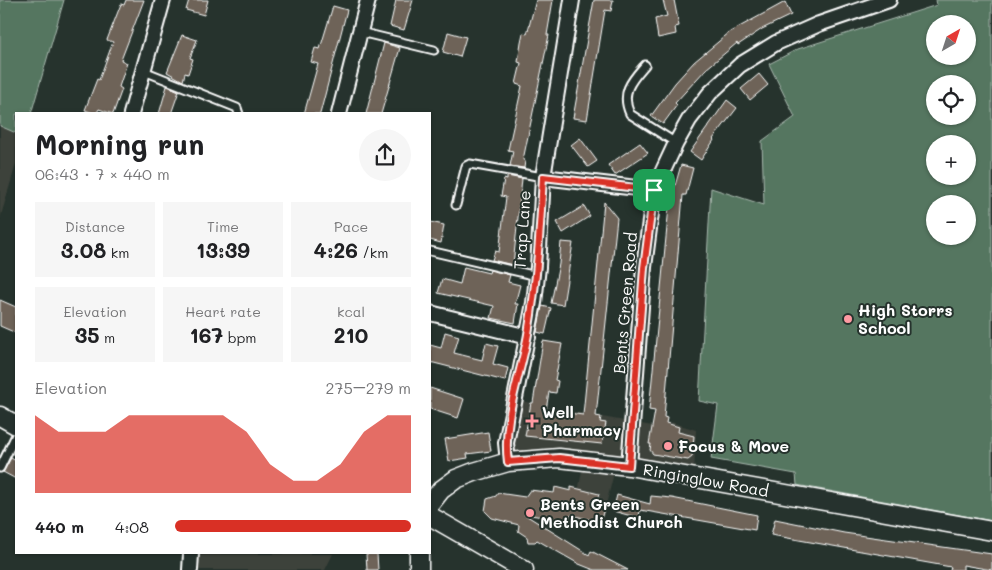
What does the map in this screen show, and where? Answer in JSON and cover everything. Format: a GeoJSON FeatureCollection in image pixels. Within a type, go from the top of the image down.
{"type":"FeatureCollection","features":[{"type":"Feature","properties":{"kind":"street"},"geometry":{"type":"LineString","coordinates":[[132,112],[163,0]]}},
{"type":"Feature","properties":{"kind":"street"},"geometry":{"type":"LineString","coordinates":[[340,112],[368,0]]}},
{"type":"Feature","properties":{"kind":"street","name":"Trap Lane"},"geometry":{"type":"LineString","coordinates":[[508,462],[506,443],[508,425],[528,337],[537,276],[543,177],[572,0]]}},
{"type":"Feature","properties":{"kind":"street","name":"Bents Green Road"},"geometry":{"type":"LineString","coordinates":[[629,466],[644,268],[654,190],[676,143],[689,120],[710,93],[740,65],[776,43],[856,5],[889,0]]}},
{"type":"Feature","properties":{"kind":"street"},"geometry":{"type":"LineString","coordinates":[[543,177],[654,190]]}},
{"type":"Feature","properties":{"kind":"street"},"geometry":{"type":"LineString","coordinates":[[431,313],[528,337]]}},
{"type":"Feature","properties":{"kind":"street"},"geometry":{"type":"LineString","coordinates":[[0,416],[15,424]]}},
{"type":"Feature","properties":{"kind":"street","name":"Ringinglow Road"},"geometry":{"type":"LineString","coordinates":[[431,503],[441,490],[456,479],[508,462],[559,458],[629,466],[992,531]]}},
{"type":"Feature","properties":{"kind":"street"},"geometry":{"type":"LineString","coordinates":[[431,517],[524,570]]}},
{"type":"Feature","properties":{"kind":"street"},"geometry":{"type":"LineString","coordinates":[[190,554],[190,570]]}},
{"type":"Feature","properties":{"kind":"street"},"geometry":{"type":"LineString","coordinates":[[419,554],[419,570]]}},
{"type":"Feature","properties":{"kind":"lane"},"geometry":{"type":"LineString","coordinates":[[360,32],[434,50]]}},
{"type":"Feature","properties":{"kind":"lane"},"geometry":{"type":"LineString","coordinates":[[645,65],[628,85],[626,106],[630,114],[676,143]]}},
{"type":"Feature","properties":{"kind":"lane"},"geometry":{"type":"LineString","coordinates":[[144,71],[237,108],[238,112]]}},
{"type":"Feature","properties":{"kind":"lane"},"geometry":{"type":"LineString","coordinates":[[456,205],[466,166],[470,164],[543,177]]}},
{"type":"Feature","properties":{"kind":"lane"},"geometry":{"type":"LineString","coordinates":[[431,250],[537,276]]}},
{"type":"Feature","properties":{"kind":"lane"},"geometry":{"type":"LineString","coordinates":[[0,468],[15,438]]}},
{"type":"Feature","properties":{"kind":"shaded area"},"geometry":{"type":"Polygon","coordinates":[[[0,126],[15,133],[15,167],[0,219],[0,126]]]}},
{"type":"Feature","properties":{"kind":"shaded area"},"geometry":{"type":"Polygon","coordinates":[[[514,399],[547,407],[669,429],[671,422],[696,430],[694,477],[616,465],[600,529],[572,524],[584,460],[508,462],[514,399]]]}},
{"type":"Feature","properties":{"kind":"shaded area"},"geometry":{"type":"Polygon","coordinates":[[[191,554],[333,554],[325,570],[190,570],[191,554]]]}},
{"type":"Feature","properties":{"kind":"green space"},"geometry":{"type":"Polygon","coordinates":[[[0,0],[64,0],[32,112],[15,112],[15,133],[0,126],[0,0]]]}},
{"type":"Feature","properties":{"kind":"green space","name":"High Storrs School"},"geometry":{"type":"Polygon","coordinates":[[[936,0],[992,0],[992,521],[797,485],[796,474],[711,459],[718,405],[699,401],[711,188],[764,205],[762,141],[795,117],[769,64],[798,49],[937,5],[936,0]]]}},
{"type":"Feature","properties":{"kind":"building"},"geometry":{"type":"Polygon","coordinates":[[[126,0],[144,0],[121,60],[127,63],[119,87],[122,89],[114,112],[99,109],[97,112],[90,112],[85,110],[97,79],[99,80],[113,42],[107,40],[121,4],[124,5],[126,0]]]}},
{"type":"Feature","properties":{"kind":"building"},"geometry":{"type":"Polygon","coordinates":[[[189,0],[208,0],[204,15],[186,10],[189,0]]]}},
{"type":"Feature","properties":{"kind":"building"},"geometry":{"type":"Polygon","coordinates":[[[396,0],[413,0],[404,30],[390,26],[396,0]]]}},
{"type":"Feature","properties":{"kind":"building"},"geometry":{"type":"Polygon","coordinates":[[[536,0],[553,0],[547,35],[549,35],[523,160],[525,161],[524,168],[510,166],[513,151],[508,150],[522,86],[516,84],[521,63],[518,62],[521,42],[523,33],[527,34],[536,0]]]}},
{"type":"Feature","properties":{"kind":"building"},"geometry":{"type":"Polygon","coordinates":[[[594,0],[613,0],[611,11],[605,10],[587,120],[573,118],[594,0]]]}},
{"type":"Feature","properties":{"kind":"building"},"geometry":{"type":"Polygon","coordinates":[[[663,0],[674,0],[679,26],[675,27],[676,34],[658,38],[655,19],[667,16],[663,0]]]}},
{"type":"Feature","properties":{"kind":"building"},"geometry":{"type":"Polygon","coordinates":[[[785,2],[791,15],[762,29],[738,45],[737,43],[706,69],[675,103],[677,105],[663,124],[651,116],[675,83],[694,62],[730,32],[785,2]]]}},
{"type":"Feature","properties":{"kind":"building"},"geometry":{"type":"Polygon","coordinates":[[[333,6],[347,10],[321,112],[305,112],[318,64],[311,62],[315,48],[320,49],[333,6]]]}},
{"type":"Feature","properties":{"kind":"building"},"geometry":{"type":"Polygon","coordinates":[[[448,32],[466,37],[460,57],[443,52],[448,32]]]}},
{"type":"Feature","properties":{"kind":"building"},"geometry":{"type":"Polygon","coordinates":[[[182,35],[197,40],[190,58],[193,59],[188,74],[185,73],[183,81],[167,72],[182,35]]]}},
{"type":"Feature","properties":{"kind":"building"},"geometry":{"type":"Polygon","coordinates":[[[384,43],[400,48],[382,112],[367,112],[384,43]]]}},
{"type":"Feature","properties":{"kind":"building"},"geometry":{"type":"Polygon","coordinates":[[[759,74],[768,85],[750,100],[741,89],[759,74]]]}},
{"type":"Feature","properties":{"kind":"building"},"geometry":{"type":"Polygon","coordinates":[[[167,86],[179,91],[172,112],[160,112],[167,86]]]}},
{"type":"Feature","properties":{"kind":"building"},"geometry":{"type":"Polygon","coordinates":[[[727,100],[737,108],[713,139],[701,160],[690,152],[727,100]]]}},
{"type":"Feature","properties":{"kind":"building"},"geometry":{"type":"Polygon","coordinates":[[[580,138],[597,161],[588,167],[571,145],[580,138]]]}},
{"type":"Feature","properties":{"kind":"building"},"geometry":{"type":"Polygon","coordinates":[[[640,143],[648,153],[615,175],[608,165],[640,143]]]}},
{"type":"Feature","properties":{"kind":"building"},"geometry":{"type":"Polygon","coordinates":[[[681,165],[693,168],[686,195],[683,195],[664,417],[667,418],[666,423],[679,427],[678,432],[694,436],[692,457],[688,460],[653,454],[650,450],[651,444],[649,444],[655,411],[649,410],[669,207],[681,165]]]}},
{"type":"Feature","properties":{"kind":"building"},"geometry":{"type":"Polygon","coordinates":[[[507,176],[522,179],[513,265],[492,260],[495,251],[499,252],[506,197],[501,196],[504,179],[507,180],[507,176]]]}},
{"type":"Feature","properties":{"kind":"building"},"geometry":{"type":"Polygon","coordinates":[[[604,202],[617,218],[596,416],[601,417],[600,422],[606,423],[602,444],[525,436],[531,403],[533,403],[543,341],[562,344],[555,380],[558,381],[556,393],[549,392],[546,410],[583,415],[604,202]]]}},
{"type":"Feature","properties":{"kind":"building"},"geometry":{"type":"Polygon","coordinates":[[[584,206],[590,216],[563,233],[557,222],[584,206]]]}},
{"type":"Feature","properties":{"kind":"building"},"geometry":{"type":"Polygon","coordinates":[[[431,222],[444,225],[441,243],[431,240],[431,222]]]}},
{"type":"Feature","properties":{"kind":"building"},"geometry":{"type":"Polygon","coordinates":[[[561,242],[573,243],[563,305],[551,303],[559,264],[561,242]]]}},
{"type":"Feature","properties":{"kind":"building"},"geometry":{"type":"Polygon","coordinates":[[[464,267],[489,273],[490,270],[510,275],[508,282],[520,285],[515,304],[518,304],[515,323],[491,318],[494,306],[438,293],[442,279],[460,284],[464,267]]]}},
{"type":"Feature","properties":{"kind":"building"},"geometry":{"type":"Polygon","coordinates":[[[0,300],[15,307],[15,333],[0,326],[0,300]]]}},
{"type":"Feature","properties":{"kind":"building"},"geometry":{"type":"Polygon","coordinates":[[[542,306],[551,308],[545,334],[537,332],[542,306]]]}},
{"type":"Feature","properties":{"kind":"building"},"geometry":{"type":"Polygon","coordinates":[[[445,332],[459,336],[454,353],[482,360],[486,343],[498,346],[493,364],[508,368],[505,381],[431,362],[431,345],[441,348],[445,332]]]}},
{"type":"Feature","properties":{"kind":"building"},"geometry":{"type":"Polygon","coordinates":[[[431,388],[464,399],[458,418],[431,409],[431,388]]]}},
{"type":"Feature","properties":{"kind":"building"},"geometry":{"type":"Polygon","coordinates":[[[488,432],[491,451],[467,454],[468,458],[449,461],[445,439],[488,432]]]}},
{"type":"Feature","properties":{"kind":"building"},"geometry":{"type":"Polygon","coordinates":[[[11,458],[15,460],[15,478],[3,472],[11,458]]]}},
{"type":"Feature","properties":{"kind":"building"},"geometry":{"type":"Polygon","coordinates":[[[555,487],[571,491],[571,487],[599,494],[595,506],[604,509],[600,522],[571,515],[569,521],[524,514],[589,555],[591,551],[628,570],[594,570],[579,564],[537,540],[535,542],[528,542],[527,537],[518,531],[519,525],[492,518],[485,511],[487,499],[496,496],[498,493],[525,497],[530,490],[554,493],[555,487]]]}},
{"type":"Feature","properties":{"kind":"building"},"geometry":{"type":"Polygon","coordinates":[[[617,495],[650,504],[651,496],[672,498],[757,515],[755,530],[640,510],[639,518],[613,511],[617,495]]]}},
{"type":"Feature","properties":{"kind":"building"},"geometry":{"type":"Polygon","coordinates":[[[775,519],[844,533],[992,554],[992,570],[963,565],[963,570],[950,570],[951,567],[771,535],[775,519]]]}},
{"type":"Feature","properties":{"kind":"building"},"geometry":{"type":"Polygon","coordinates":[[[366,554],[377,554],[378,570],[367,570],[366,554]]]}},
{"type":"Feature","properties":{"kind":"place","name":"High Storrs School"},"geometry":{"type":"Point","coordinates":[848,319]}},
{"type":"Feature","properties":{"kind":"place","name":"Well Pharmacy"},"geometry":{"type":"Point","coordinates":[532,421]}},
{"type":"Feature","properties":{"kind":"place","name":"Focus & Move"},"geometry":{"type":"Point","coordinates":[668,446]}},
{"type":"Feature","properties":{"kind":"place","name":"Bents Green Methodist Church"},"geometry":{"type":"Point","coordinates":[530,513]}},
{"type":"Feature","properties":{"kind":"route"},"geometry":{"type":"LineString","coordinates":[[543,177],[654,190],[644,268],[629,466],[559,458],[508,462],[506,443],[508,425],[534,303],[543,177]]}}]}
